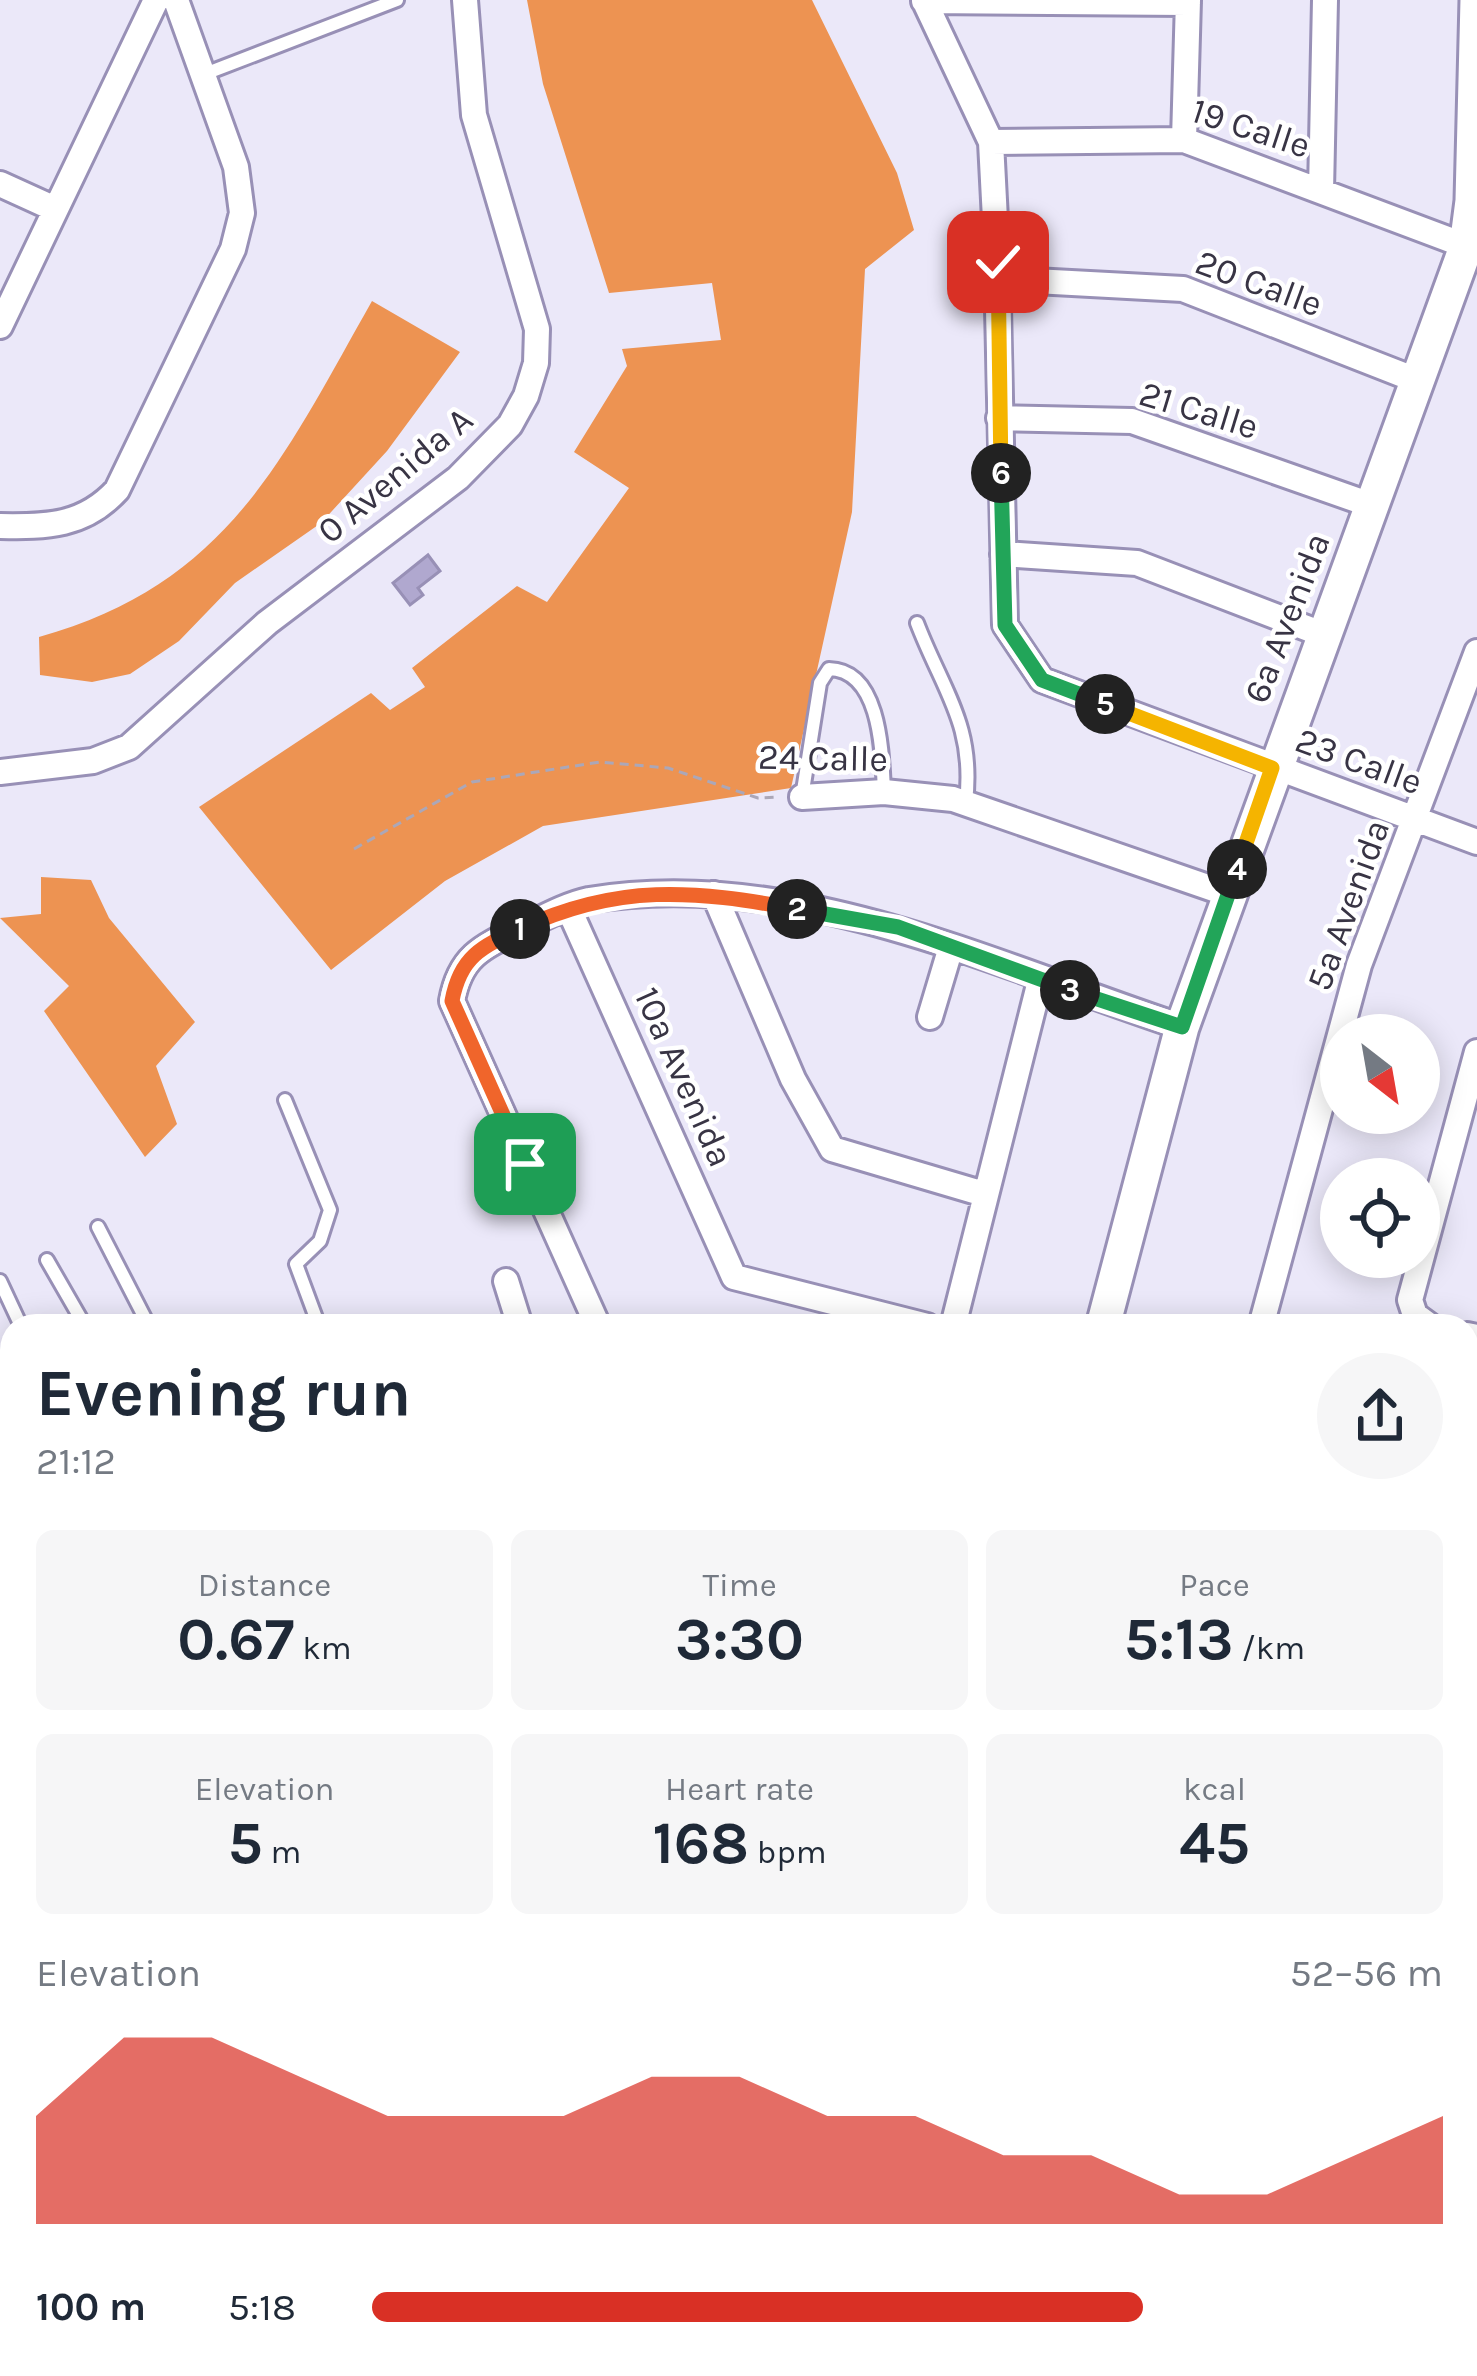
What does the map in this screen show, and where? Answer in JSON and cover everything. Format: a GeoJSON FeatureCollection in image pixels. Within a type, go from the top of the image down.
{"type":"FeatureCollection","features":[{"type":"Feature","properties":{"kind":"street"},"geometry":{"type":"LineString","coordinates":[[0,326],[156,0]]}},
{"type":"Feature","properties":{"kind":"street"},"geometry":{"type":"LineString","coordinates":[[0,526],[42,526],[85,517],[117,490],[232,249],[242,213],[241,194],[176,0]]}},
{"type":"Feature","properties":{"kind":"street","name":"0 Avenida A"},"geometry":{"type":"LineString","coordinates":[[0,772],[93,761],[129,747],[266,623],[458,478],[510,424],[536,364],[537,329],[474,115],[465,0]]}},
{"type":"Feature","properties":{"kind":"street"},"geometry":{"type":"LineString","coordinates":[[1184,140],[1188,1],[924,0],[991,142],[1003,554],[1137,563],[1322,634]]}},
{"type":"Feature","properties":{"kind":"street"},"geometry":{"type":"LineString","coordinates":[[1322,191],[1325,0]]}},
{"type":"Feature","properties":{"kind":"street","name":"6a Avenida"},"geometry":{"type":"LineString","coordinates":[[1106,1314],[1182,1027],[1416,380],[1471,249],[1477,0]]}},
{"type":"Feature","properties":{"kind":"street","name":"19 Calle"},"geometry":{"type":"LineString","coordinates":[[991,142],[1184,140],[1471,249]]}},
{"type":"Feature","properties":{"kind":"street"},"geometry":{"type":"LineString","coordinates":[[0,184],[55,208]]}},
{"type":"Feature","properties":{"kind":"street","name":"20 Calle"},"geometry":{"type":"LineString","coordinates":[[997,260],[1183,290],[1416,380]]}},
{"type":"Feature","properties":{"kind":"street","name":"21 Calle"},"geometry":{"type":"LineString","coordinates":[[999,418],[1132,422],[1371,505]]}},
{"type":"Feature","properties":{"kind":"street","name":"23 Calle"},"geometry":{"type":"LineString","coordinates":[[1003,554],[1005,625],[1042,680],[1477,842]]}},
{"type":"Feature","properties":{"kind":"street","name":"5a Avenida"},"geometry":{"type":"LineString","coordinates":[[1264,1314],[1359,965],[1477,652]]}},
{"type":"Feature","properties":{"kind":"street","name":"24 Calle"},"geometry":{"type":"LineString","coordinates":[[802,796],[884,793],[965,804],[1228,894]]}},
{"type":"Feature","properties":{"kind":"street"},"geometry":{"type":"LineString","coordinates":[[593,1314],[452,1001],[457,972],[474,951],[568,907],[689,891],[898,927],[1040,981],[1182,1027]]}},
{"type":"Feature","properties":{"kind":"street"},"geometry":{"type":"LineString","coordinates":[[714,894],[793,1078],[832,1149],[984,1194]]}},
{"type":"Feature","properties":{"kind":"street","name":"10a Avenida"},"geometry":{"type":"LineString","coordinates":[[568,907],[734,1277],[880,1314]]}},
{"type":"Feature","properties":{"kind":"street"},"geometry":{"type":"LineString","coordinates":[[929,1017],[951,947]]}},
{"type":"Feature","properties":{"kind":"street"},"geometry":{"type":"LineString","coordinates":[[955,1314],[1040,981]]}},
{"type":"Feature","properties":{"kind":"street"},"geometry":{"type":"LineString","coordinates":[[1419,1314],[1410,1300],[1477,1052]]}},
{"type":"Feature","properties":{"kind":"street"},"geometry":{"type":"LineString","coordinates":[[506,1281],[516,1314]]}},
{"type":"Feature","properties":{"kind":"lane"},"geometry":{"type":"LineString","coordinates":[[200,76],[397,0]]}},
{"type":"Feature","properties":{"kind":"lane"},"geometry":{"type":"LineString","coordinates":[[917,622],[962,722],[970,766],[965,804]]}},
{"type":"Feature","properties":{"kind":"lane"},"geometry":{"type":"LineString","coordinates":[[802,796],[820,683],[829,669],[842,669],[858,679],[882,740],[884,793]]}},
{"type":"Feature","properties":{"kind":"lane"},"geometry":{"type":"LineString","coordinates":[[285,1100],[330,1210],[320,1241],[296,1264],[315,1314]]}},
{"type":"Feature","properties":{"kind":"lane"},"geometry":{"type":"LineString","coordinates":[[98,1227],[142,1314]]}},
{"type":"Feature","properties":{"kind":"lane"},"geometry":{"type":"LineString","coordinates":[[47,1260],[78,1314]]}},
{"type":"Feature","properties":{"kind":"lane"},"geometry":{"type":"LineString","coordinates":[[0,1281],[15,1314]]}},
{"type":"Feature","properties":{"kind":"path","name":"24 Calle"},"geometry":{"type":"LineString","coordinates":[[354,849],[472,782],[600,762],[668,768],[758,798],[802,796]]}},
{"type":"Feature","properties":{"kind":"shaded area"},"geometry":{"type":"Polygon","coordinates":[[[527,0],[812,0],[897,173],[914,230],[865,269],[852,512],[791,788],[543,826],[445,881],[331,970],[199,807],[371,693],[390,710],[425,687],[412,668],[517,586],[547,602],[629,488],[574,452],[627,366],[622,349],[721,340],[712,283],[609,293],[543,84],[527,0]]]}},
{"type":"Feature","properties":{"kind":"shaded area"},"geometry":{"type":"Polygon","coordinates":[[[372,301],[460,352],[387,451],[321,523],[235,583],[179,641],[130,674],[92,682],[40,675],[39,637],[104,614],[158,584],[204,549],[243,509],[309,413],[372,301]]]}},
{"type":"Feature","properties":{"kind":"shaded area"},"geometry":{"type":"Polygon","coordinates":[[[41,877],[91,880],[109,918],[195,1022],[156,1066],[177,1124],[145,1157],[44,1011],[69,986],[0,918],[41,914],[41,877]]]}},
{"type":"Feature","properties":{"kind":"building"},"geometry":{"type":"Polygon","coordinates":[[[428,555],[440,571],[418,588],[423,595],[410,605],[393,583],[428,555]]]}},
{"type":"Feature","properties":{"kind":"route"},"geometry":{"type":"LineString","coordinates":[[525,1164],[452,1001],[457,972],[474,951],[587,901],[689,891],[898,927],[1040,981],[1182,1027],[1272,768],[1042,680],[1005,625],[998,262]]}}]}
